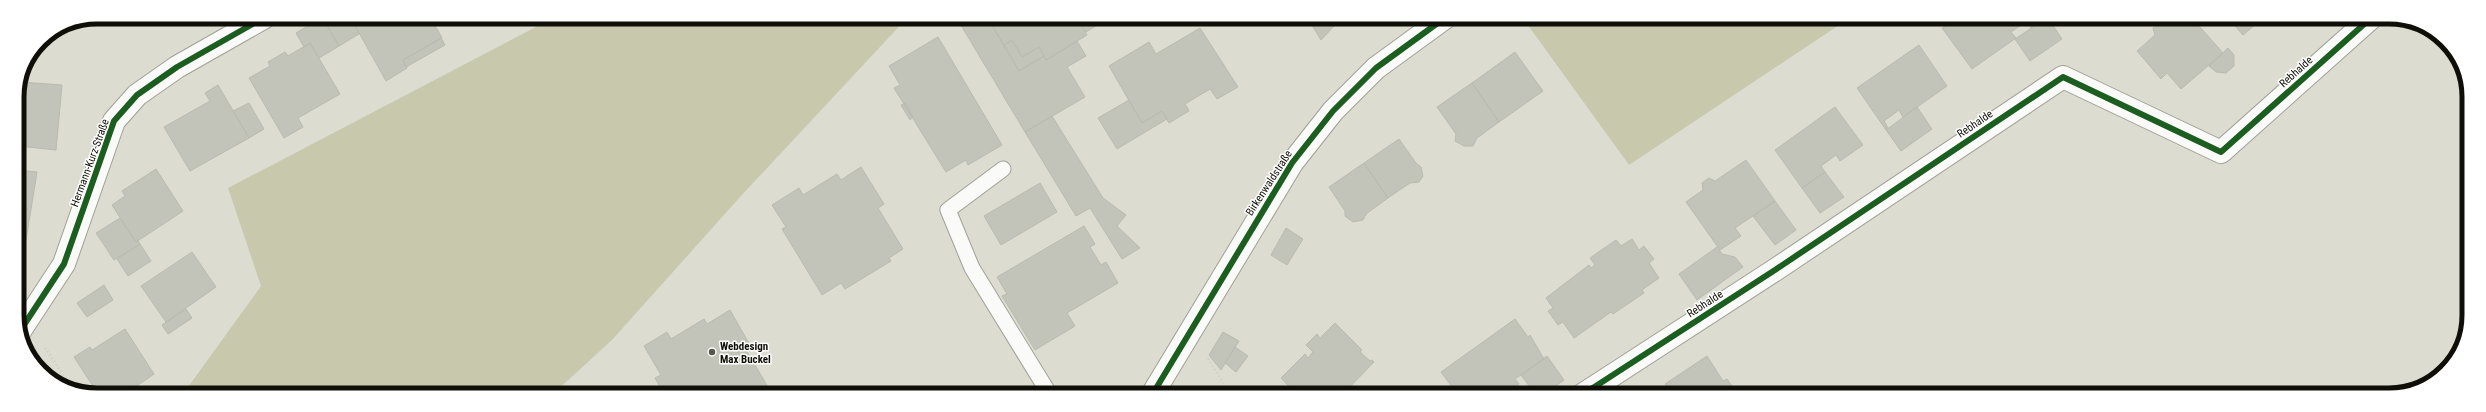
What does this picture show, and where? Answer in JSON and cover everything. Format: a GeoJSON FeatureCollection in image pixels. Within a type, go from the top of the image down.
{"type":"FeatureCollection","features":[{"type":"Feature","properties":{"kind":"street","name":"Hermann-Kurz-Straße"},"geometry":{"type":"LineString","coordinates":[[25,324],[64,264],[114,122],[137,95],[177,67],[253,24]]}},
{"type":"Feature","properties":{"kind":"street","name":"Birkenwaldstraße"},"geometry":{"type":"LineString","coordinates":[[1156,388],[1292,163],[1333,111],[1376,68],[1436,24]]}},
{"type":"Feature","properties":{"kind":"street","name":"Rebhalde"},"geometry":{"type":"LineString","coordinates":[[1593,388],[1775,270],[2063,77],[2221,152],[2364,24]]}},
{"type":"Feature","properties":{"kind":"lane"},"geometry":{"type":"LineString","coordinates":[[1003,169],[948,210],[972,268],[1046,388]]}},
{"type":"Feature","properties":{"kind":"path"},"geometry":{"type":"LineString","coordinates":[[1185,339],[1208,358],[1227,388]]}},
{"type":"Feature","properties":{"kind":"path"},"geometry":{"type":"LineString","coordinates":[[47,351],[67,381]]}},
{"type":"Feature","properties":{"kind":"green space"},"geometry":{"type":"Polygon","coordinates":[[[542,24],[901,24],[740,197],[613,339],[560,388],[187,388],[261,286],[228,188],[542,24]]]}},
{"type":"Feature","properties":{"kind":"green space"},"geometry":{"type":"Polygon","coordinates":[[[1527,24],[1840,24],[1629,165],[1527,24]]]}},
{"type":"Feature","properties":{"kind":"building"},"geometry":{"type":"Polygon","coordinates":[[[311,24],[326,24],[339,46],[319,58],[310,43],[304,47],[296,33],[311,24]]]}},
{"type":"Feature","properties":{"kind":"building"},"geometry":{"type":"Polygon","coordinates":[[[326,24],[354,24],[359,34],[339,46],[326,24]]]}},
{"type":"Feature","properties":{"kind":"building"},"geometry":{"type":"Polygon","coordinates":[[[354,24],[434,24],[442,38],[403,60],[407,68],[386,81],[354,24]]]}},
{"type":"Feature","properties":{"kind":"building"},"geometry":{"type":"Polygon","coordinates":[[[960,24],[991,24],[1019,71],[1044,56],[1046,60],[1077,41],[1086,56],[1067,67],[1085,97],[1025,132],[960,24]]]}},
{"type":"Feature","properties":{"kind":"building"},"geometry":{"type":"Polygon","coordinates":[[[991,24],[1083,24],[1081,25],[1087,35],[1046,60],[1039,47],[1022,57],[1012,40],[1004,45],[991,24]]]}},
{"type":"Feature","properties":{"kind":"building"},"geometry":{"type":"Polygon","coordinates":[[[1083,24],[1099,24],[1086,32],[1081,25],[1083,24]]]}},
{"type":"Feature","properties":{"kind":"building"},"geometry":{"type":"Polygon","coordinates":[[[1311,24],[1334,24],[1335,25],[1321,40],[1311,24]]]}},
{"type":"Feature","properties":{"kind":"building"},"geometry":{"type":"Polygon","coordinates":[[[1948,24],[2023,24],[2011,32],[2016,38],[1972,69],[1942,28],[1948,24]]]}},
{"type":"Feature","properties":{"kind":"building"},"geometry":{"type":"Polygon","coordinates":[[[2031,24],[2052,24],[2062,39],[2030,61],[2015,39],[2033,27],[2031,24]]]}},
{"type":"Feature","properties":{"kind":"building"},"geometry":{"type":"Polygon","coordinates":[[[2158,24],[2197,24],[2223,53],[2181,89],[2167,73],[2161,79],[2137,51],[2155,35],[2153,28],[2158,24]]]}},
{"type":"Feature","properties":{"kind":"building"},"geometry":{"type":"Polygon","coordinates":[[[2233,24],[2256,24],[2243,35],[2233,24]]]}},
{"type":"Feature","properties":{"kind":"building"},"geometry":{"type":"Polygon","coordinates":[[[1200,28],[1238,87],[1217,99],[1210,89],[1185,104],[1189,111],[1169,123],[1162,111],[1142,123],[1109,66],[1149,42],[1156,54],[1200,28]]]}},
{"type":"Feature","properties":{"kind":"building"},"geometry":{"type":"Polygon","coordinates":[[[938,37],[1002,145],[968,165],[966,160],[946,172],[894,88],[900,85],[889,66],[938,37]]]}},
{"type":"Feature","properties":{"kind":"building"},"geometry":{"type":"Polygon","coordinates":[[[441,38],[445,45],[406,67],[403,60],[441,38]]]}},
{"type":"Feature","properties":{"kind":"building"},"geometry":{"type":"Polygon","coordinates":[[[1012,40],[1022,57],[1039,47],[1044,56],[1019,71],[1004,45],[1012,40]]]}},
{"type":"Feature","properties":{"kind":"building"},"geometry":{"type":"Polygon","coordinates":[[[310,43],[340,94],[298,118],[303,127],[284,138],[249,78],[270,66],[268,62],[285,52],[288,56],[310,43]]]}},
{"type":"Feature","properties":{"kind":"building"},"geometry":{"type":"Polygon","coordinates":[[[1919,45],[1947,86],[1903,117],[1899,110],[1884,121],[1888,128],[1886,130],[1857,88],[1919,45]]]}},
{"type":"Feature","properties":{"kind":"building"},"geometry":{"type":"Polygon","coordinates":[[[2228,48],[2234,55],[2234,66],[2226,73],[2216,72],[2209,66],[2228,48]]]}},
{"type":"Feature","properties":{"kind":"building"},"geometry":{"type":"Polygon","coordinates":[[[1515,52],[1543,91],[1499,122],[1472,83],[1515,52]]]}},
{"type":"Feature","properties":{"kind":"building"},"geometry":{"type":"Polygon","coordinates":[[[25,82],[62,85],[56,150],[24,147],[25,82]]]}},
{"type":"Feature","properties":{"kind":"building"},"geometry":{"type":"Polygon","coordinates":[[[1472,83],[1499,122],[1477,138],[1473,146],[1464,146],[1455,141],[1456,134],[1437,107],[1472,83]]]}},
{"type":"Feature","properties":{"kind":"building"},"geometry":{"type":"Polygon","coordinates":[[[218,85],[249,138],[190,171],[164,127],[210,101],[205,93],[218,85]]]}},
{"type":"Feature","properties":{"kind":"building"},"geometry":{"type":"Polygon","coordinates":[[[1129,100],[1142,123],[1162,111],[1167,119],[1117,149],[1098,118],[1129,100]]]}},
{"type":"Feature","properties":{"kind":"building"},"geometry":{"type":"Polygon","coordinates":[[[249,103],[264,129],[249,138],[233,111],[249,103]]]}},
{"type":"Feature","properties":{"kind":"building"},"geometry":{"type":"Polygon","coordinates":[[[905,103],[913,117],[910,120],[901,105],[905,103]]]}},
{"type":"Feature","properties":{"kind":"building"},"geometry":{"type":"Polygon","coordinates":[[[1835,107],[1863,145],[1840,161],[1836,155],[1821,166],[1825,172],[1802,188],[1775,150],[1835,107]]]}},
{"type":"Feature","properties":{"kind":"building"},"geometry":{"type":"Polygon","coordinates":[[[1917,107],[1932,129],[1901,151],[1886,130],[1917,107]]]}},
{"type":"Feature","properties":{"kind":"building"},"geometry":{"type":"Polygon","coordinates":[[[1052,116],[1103,198],[1126,215],[1117,226],[1140,248],[1122,259],[1090,208],[1076,216],[1025,132],[1052,116]]]}},
{"type":"Feature","properties":{"kind":"building"},"geometry":{"type":"Polygon","coordinates":[[[1399,139],[1416,163],[1421,167],[1423,176],[1419,182],[1410,183],[1388,198],[1364,163],[1399,139]]]}},
{"type":"Feature","properties":{"kind":"building"},"geometry":{"type":"Polygon","coordinates":[[[1746,160],[1775,201],[1735,228],[1741,236],[1720,250],[1686,202],[1703,190],[1702,183],[1709,178],[1715,181],[1746,160]]]}},
{"type":"Feature","properties":{"kind":"building"},"geometry":{"type":"Polygon","coordinates":[[[1364,163],[1388,198],[1366,214],[1363,220],[1353,222],[1345,216],[1345,211],[1329,187],[1364,163]]]}},
{"type":"Feature","properties":{"kind":"building"},"geometry":{"type":"Polygon","coordinates":[[[861,167],[884,204],[878,208],[903,249],[889,258],[891,261],[845,289],[841,283],[822,295],[782,229],[786,227],[772,205],[799,188],[803,195],[837,174],[841,180],[861,167]]]}},
{"type":"Feature","properties":{"kind":"building"},"geometry":{"type":"Polygon","coordinates":[[[156,169],[183,211],[136,242],[112,205],[125,196],[122,191],[156,169]]]}},
{"type":"Feature","properties":{"kind":"building"},"geometry":{"type":"Polygon","coordinates":[[[24,171],[37,172],[26,240],[24,240],[24,171]]]}},
{"type":"Feature","properties":{"kind":"building"},"geometry":{"type":"Polygon","coordinates":[[[1825,172],[1844,197],[1820,213],[1802,188],[1825,172]]]}},
{"type":"Feature","properties":{"kind":"building"},"geometry":{"type":"Polygon","coordinates":[[[1040,183],[1057,212],[1001,245],[984,216],[1040,183]]]}},
{"type":"Feature","properties":{"kind":"building"},"geometry":{"type":"Polygon","coordinates":[[[1775,201],[1796,230],[1775,245],[1753,216],[1775,201]]]}},
{"type":"Feature","properties":{"kind":"building"},"geometry":{"type":"Polygon","coordinates":[[[120,218],[136,242],[138,241],[140,244],[114,260],[96,233],[120,218]]]}},
{"type":"Feature","properties":{"kind":"building"},"geometry":{"type":"Polygon","coordinates":[[[1084,226],[1095,244],[1090,247],[1101,265],[1106,262],[1118,283],[1067,313],[1075,326],[1035,350],[1002,296],[1007,294],[997,277],[1084,226]]]}},
{"type":"Feature","properties":{"kind":"building"},"geometry":{"type":"Polygon","coordinates":[[[1286,228],[1303,239],[1287,265],[1271,255],[1286,228]]]}},
{"type":"Feature","properties":{"kind":"building"},"geometry":{"type":"Polygon","coordinates":[[[1632,239],[1639,250],[1644,246],[1654,259],[1649,263],[1659,278],[1642,290],[1644,293],[1613,314],[1611,312],[1574,338],[1563,322],[1558,325],[1548,311],[1553,308],[1546,298],[1589,265],[1591,268],[1595,265],[1590,258],[1616,240],[1621,246],[1632,239]]]}},
{"type":"Feature","properties":{"kind":"building"},"geometry":{"type":"Polygon","coordinates":[[[140,244],[151,261],[128,276],[117,259],[140,244]]]}},
{"type":"Feature","properties":{"kind":"building"},"geometry":{"type":"Polygon","coordinates":[[[1717,247],[1722,254],[1735,257],[1743,267],[1697,300],[1679,274],[1717,247]]]}},
{"type":"Feature","properties":{"kind":"building"},"geometry":{"type":"Polygon","coordinates":[[[192,252],[216,287],[166,322],[141,286],[192,252]]]}},
{"type":"Feature","properties":{"kind":"building"},"geometry":{"type":"Polygon","coordinates":[[[104,285],[113,300],[87,317],[77,303],[104,285]]]}},
{"type":"Feature","properties":{"kind":"building"},"geometry":{"type":"Polygon","coordinates":[[[186,309],[192,318],[168,334],[162,325],[186,309]]]}},
{"type":"Feature","properties":{"kind":"building"},"geometry":{"type":"Polygon","coordinates":[[[730,310],[751,347],[746,350],[769,388],[661,388],[655,378],[661,375],[644,346],[667,332],[671,339],[704,319],[707,324],[730,310]]]}},
{"type":"Feature","properties":{"kind":"building"},"geometry":{"type":"Polygon","coordinates":[[[1515,319],[1528,337],[1530,335],[1544,359],[1515,379],[1519,384],[1514,388],[1453,388],[1441,372],[1515,319]]]}},
{"type":"Feature","properties":{"kind":"building"},"geometry":{"type":"Polygon","coordinates":[[[1335,323],[1362,350],[1360,352],[1370,361],[1372,360],[1374,362],[1349,388],[1290,388],[1281,378],[1305,354],[1308,358],[1313,352],[1306,345],[1317,334],[1320,338],[1335,323]]]}},
{"type":"Feature","properties":{"kind":"building"},"geometry":{"type":"Polygon","coordinates":[[[125,329],[154,374],[134,388],[94,388],[74,357],[90,347],[92,350],[125,329]]]}},
{"type":"Feature","properties":{"kind":"building"},"geometry":{"type":"Polygon","coordinates":[[[1223,332],[1239,341],[1221,370],[1209,355],[1223,332]]]}},
{"type":"Feature","properties":{"kind":"building"},"geometry":{"type":"Polygon","coordinates":[[[1235,347],[1248,356],[1236,372],[1225,363],[1235,347]]]}},
{"type":"Feature","properties":{"kind":"building"},"geometry":{"type":"Polygon","coordinates":[[[1547,356],[1564,380],[1553,388],[1531,388],[1521,375],[1547,356]]]}},
{"type":"Feature","properties":{"kind":"building"},"geometry":{"type":"Polygon","coordinates":[[[1707,356],[1723,381],[1727,379],[1733,388],[1668,388],[1665,384],[1707,356]]]}},
{"type":"Feature","properties":{"kind":"cycle path"},"geometry":{"type":"LineString","coordinates":[[25,324],[64,264],[114,121],[137,95],[177,67],[253,24]]}},
{"type":"Feature","properties":{"kind":"cycle path"},"geometry":{"type":"LineString","coordinates":[[1156,388],[1292,163],[1333,111],[1376,68],[1436,24]]}},
{"type":"Feature","properties":{"kind":"cycle path"},"geometry":{"type":"LineString","coordinates":[[1593,388],[1775,270],[2063,77],[2221,152],[2364,24]]}},
{"type":"Feature","properties":{"kind":"place","name":"Webdesign Max Buckel"},"geometry":{"type":"Point","coordinates":[712,352]}}]}
